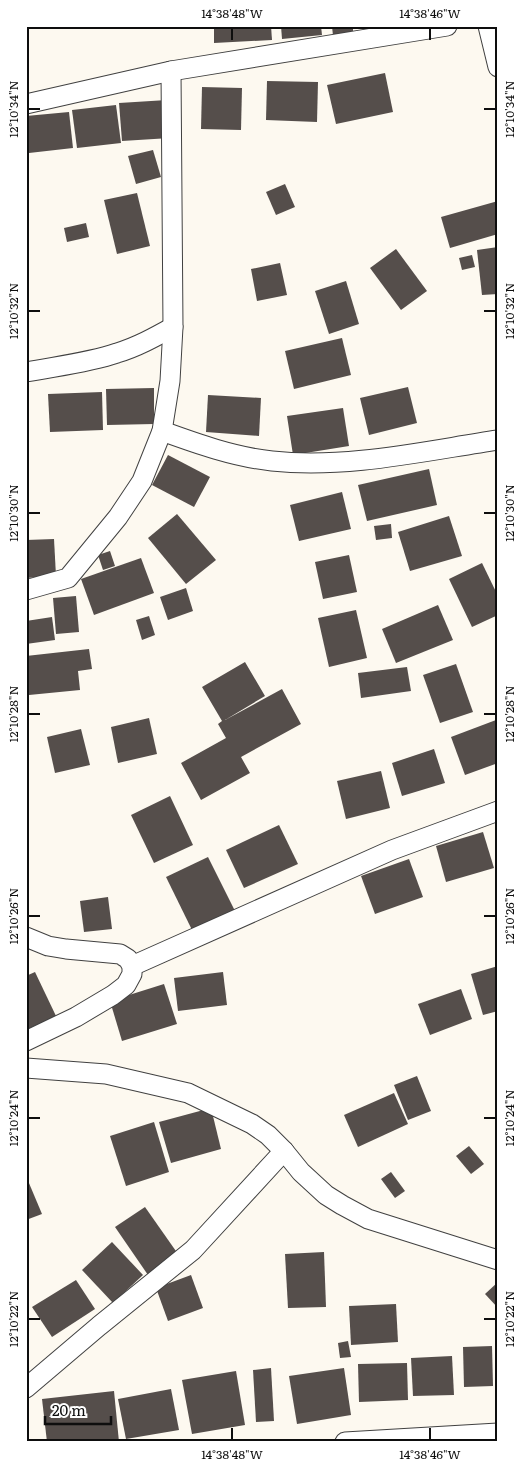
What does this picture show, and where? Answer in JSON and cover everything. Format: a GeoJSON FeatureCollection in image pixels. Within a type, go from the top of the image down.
{"type":"FeatureCollection","features":[{"type":"Feature","properties":{"kind":"street"},"geometry":{"type":"LineString","coordinates":[[26,104],[170,71],[448,26]]}},
{"type":"Feature","properties":{"kind":"street"},"geometry":{"type":"LineString","coordinates":[[488,26],[498,67]]}},
{"type":"Feature","properties":{"kind":"street"},"geometry":{"type":"LineString","coordinates":[[26,590],[68,578],[118,516],[142,481],[162,431],[170,381],[173,327],[170,71]]}},
{"type":"Feature","properties":{"kind":"street"},"geometry":{"type":"LineString","coordinates":[[26,372],[86,362],[117,353],[146,342],[173,327]]}},
{"type":"Feature","properties":{"kind":"street"},"geometry":{"type":"LineString","coordinates":[[162,431],[227,453],[272,461],[312,463],[368,460],[498,440]]}},
{"type":"Feature","properties":{"kind":"street"},"geometry":{"type":"LineString","coordinates":[[132,966],[392,850],[498,812]]}},
{"type":"Feature","properties":{"kind":"street"},"geometry":{"type":"LineString","coordinates":[[26,937],[48,946],[120,954],[128,959],[132,966],[132,974],[126,985],[113,995],[76,1017],[26,1041]]}},
{"type":"Feature","properties":{"kind":"street"},"geometry":{"type":"LineString","coordinates":[[26,1068],[106,1074],[188,1093],[252,1124],[268,1135],[301,1172],[326,1195],[368,1219],[498,1260]]}},
{"type":"Feature","properties":{"kind":"street"},"geometry":{"type":"LineString","coordinates":[[26,1388],[193,1250],[284,1151]]}},
{"type":"Feature","properties":{"kind":"street"},"geometry":{"type":"LineString","coordinates":[[345,1442],[498,1433]]}},
{"type":"Feature","properties":{"kind":"building"},"geometry":{"type":"Polygon","coordinates":[[[214,26],[271,26],[272,40],[214,43],[214,26]]]}},
{"type":"Feature","properties":{"kind":"building"},"geometry":{"type":"Polygon","coordinates":[[[281,26],[321,26],[322,35],[282,39],[281,26]]]}},
{"type":"Feature","properties":{"kind":"building"},"geometry":{"type":"Polygon","coordinates":[[[332,26],[353,26],[353,33],[333,36],[332,26]]]}},
{"type":"Feature","properties":{"kind":"building"},"geometry":{"type":"Polygon","coordinates":[[[385,73],[393,112],[336,124],[327,85],[385,73]]]}},
{"type":"Feature","properties":{"kind":"building"},"geometry":{"type":"Polygon","coordinates":[[[267,81],[318,82],[317,122],[266,120],[267,81]]]}},
{"type":"Feature","properties":{"kind":"building"},"geometry":{"type":"Polygon","coordinates":[[[202,87],[242,88],[241,130],[201,129],[202,87]]]}},
{"type":"Feature","properties":{"kind":"building"},"geometry":{"type":"Polygon","coordinates":[[[167,100],[170,138],[122,141],[119,103],[167,100]]]}},
{"type":"Feature","properties":{"kind":"building"},"geometry":{"type":"Polygon","coordinates":[[[116,105],[121,143],[77,148],[72,110],[116,105]]]}},
{"type":"Feature","properties":{"kind":"building"},"geometry":{"type":"Polygon","coordinates":[[[69,112],[73,148],[29,153],[26,116],[69,112]]]}},
{"type":"Feature","properties":{"kind":"building"},"geometry":{"type":"Polygon","coordinates":[[[153,150],[161,177],[136,184],[128,156],[153,150]]]}},
{"type":"Feature","properties":{"kind":"building"},"geometry":{"type":"Polygon","coordinates":[[[285,184],[295,207],[276,215],[266,192],[285,184]]]}},
{"type":"Feature","properties":{"kind":"building"},"geometry":{"type":"Polygon","coordinates":[[[137,193],[150,246],[117,254],[104,200],[137,193]]]}},
{"type":"Feature","properties":{"kind":"building"},"geometry":{"type":"Polygon","coordinates":[[[498,201],[498,234],[450,248],[441,217],[498,201]]]}},
{"type":"Feature","properties":{"kind":"building"},"geometry":{"type":"Polygon","coordinates":[[[86,223],[89,237],[67,242],[64,228],[86,223]]]}},
{"type":"Feature","properties":{"kind":"building"},"geometry":{"type":"Polygon","coordinates":[[[498,247],[498,294],[482,295],[477,250],[498,247]]]}},
{"type":"Feature","properties":{"kind":"building"},"geometry":{"type":"Polygon","coordinates":[[[396,249],[427,291],[401,310],[370,268],[396,249]]]}},
{"type":"Feature","properties":{"kind":"building"},"geometry":{"type":"Polygon","coordinates":[[[472,255],[475,267],[462,270],[459,258],[472,255]]]}},
{"type":"Feature","properties":{"kind":"building"},"geometry":{"type":"Polygon","coordinates":[[[280,263],[287,295],[257,301],[251,269],[280,263]]]}},
{"type":"Feature","properties":{"kind":"building"},"geometry":{"type":"Polygon","coordinates":[[[346,281],[359,324],[329,334],[315,291],[346,281]]]}},
{"type":"Feature","properties":{"kind":"building"},"geometry":{"type":"Polygon","coordinates":[[[342,338],[351,375],[294,389],[285,351],[342,338]]]}},
{"type":"Feature","properties":{"kind":"building"},"geometry":{"type":"Polygon","coordinates":[[[408,387],[417,423],[369,435],[360,398],[408,387]]]}},
{"type":"Feature","properties":{"kind":"building"},"geometry":{"type":"Polygon","coordinates":[[[154,388],[154,424],[107,425],[106,389],[154,388]]]}},
{"type":"Feature","properties":{"kind":"building"},"geometry":{"type":"Polygon","coordinates":[[[102,392],[103,430],[50,432],[48,394],[102,392]]]}},
{"type":"Feature","properties":{"kind":"building"},"geometry":{"type":"Polygon","coordinates":[[[208,395],[261,398],[259,436],[206,432],[208,395]]]}},
{"type":"Feature","properties":{"kind":"building"},"geometry":{"type":"Polygon","coordinates":[[[343,408],[349,446],[293,455],[287,416],[343,408]]]}},
{"type":"Feature","properties":{"kind":"building"},"geometry":{"type":"Polygon","coordinates":[[[168,455],[210,477],[194,507],[152,485],[168,455]]]}},
{"type":"Feature","properties":{"kind":"building"},"geometry":{"type":"Polygon","coordinates":[[[429,469],[437,505],[367,521],[358,485],[429,469]]]}},
{"type":"Feature","properties":{"kind":"building"},"geometry":{"type":"Polygon","coordinates":[[[342,492],[351,529],[299,541],[290,505],[342,492]]]}},
{"type":"Feature","properties":{"kind":"building"},"geometry":{"type":"Polygon","coordinates":[[[177,514],[216,560],[186,584],[148,538],[177,514]]]}},
{"type":"Feature","properties":{"kind":"building"},"geometry":{"type":"Polygon","coordinates":[[[449,516],[462,556],[410,571],[398,532],[449,516]]]}},
{"type":"Feature","properties":{"kind":"building"},"geometry":{"type":"Polygon","coordinates":[[[391,524],[392,538],[376,540],[374,526],[391,524]]]}},
{"type":"Feature","properties":{"kind":"building"},"geometry":{"type":"Polygon","coordinates":[[[54,539],[56,576],[26,578],[26,540],[54,539]]]}},
{"type":"Feature","properties":{"kind":"building"},"geometry":{"type":"Polygon","coordinates":[[[110,551],[115,566],[103,570],[98,555],[110,551]]]}},
{"type":"Feature","properties":{"kind":"building"},"geometry":{"type":"Polygon","coordinates":[[[349,555],[357,592],[323,599],[315,562],[349,555]]]}},
{"type":"Feature","properties":{"kind":"building"},"geometry":{"type":"Polygon","coordinates":[[[141,558],[154,593],[94,615],[81,579],[141,558]]]}},
{"type":"Feature","properties":{"kind":"building"},"geometry":{"type":"Polygon","coordinates":[[[482,563],[498,596],[498,615],[472,627],[449,579],[482,563]]]}},
{"type":"Feature","properties":{"kind":"building"},"geometry":{"type":"Polygon","coordinates":[[[186,588],[193,611],[168,620],[160,597],[186,588]]]}},
{"type":"Feature","properties":{"kind":"building"},"geometry":{"type":"Polygon","coordinates":[[[76,596],[79,632],[56,634],[53,598],[76,596]]]}},
{"type":"Feature","properties":{"kind":"building"},"geometry":{"type":"Polygon","coordinates":[[[438,605],[453,640],[396,663],[382,629],[438,605]]]}},
{"type":"Feature","properties":{"kind":"building"},"geometry":{"type":"Polygon","coordinates":[[[356,610],[367,658],[329,667],[318,618],[356,610]]]}},
{"type":"Feature","properties":{"kind":"building"},"geometry":{"type":"Polygon","coordinates":[[[149,616],[155,635],[142,640],[136,620],[149,616]]]}},
{"type":"Feature","properties":{"kind":"building"},"geometry":{"type":"Polygon","coordinates":[[[52,617],[55,640],[26,644],[26,621],[52,617]]]}},
{"type":"Feature","properties":{"kind":"building"},"geometry":{"type":"Polygon","coordinates":[[[89,649],[92,669],[78,671],[80,690],[29,695],[26,656],[89,649]]]}},
{"type":"Feature","properties":{"kind":"building"},"geometry":{"type":"Polygon","coordinates":[[[245,662],[265,696],[225,720],[282,689],[301,724],[241,757],[250,773],[201,800],[181,763],[226,738],[218,724],[222,721],[202,687],[245,662]]]}},
{"type":"Feature","properties":{"kind":"building"},"geometry":{"type":"Polygon","coordinates":[[[456,664],[473,712],[440,723],[423,675],[456,664]]]}},
{"type":"Feature","properties":{"kind":"building"},"geometry":{"type":"Polygon","coordinates":[[[407,667],[411,691],[361,698],[358,673],[407,667]]]}},
{"type":"Feature","properties":{"kind":"building"},"geometry":{"type":"Polygon","coordinates":[[[149,718],[157,754],[118,763],[111,727],[149,718]]]}},
{"type":"Feature","properties":{"kind":"building"},"geometry":{"type":"Polygon","coordinates":[[[496,720],[498,726],[498,763],[465,775],[451,737],[496,720]]]}},
{"type":"Feature","properties":{"kind":"building"},"geometry":{"type":"Polygon","coordinates":[[[81,729],[90,765],[55,773],[47,737],[81,729]]]}},
{"type":"Feature","properties":{"kind":"building"},"geometry":{"type":"Polygon","coordinates":[[[434,749],[445,783],[402,796],[392,763],[434,749]]]}},
{"type":"Feature","properties":{"kind":"building"},"geometry":{"type":"Polygon","coordinates":[[[381,771],[390,808],[346,819],[337,781],[381,771]]]}},
{"type":"Feature","properties":{"kind":"building"},"geometry":{"type":"Polygon","coordinates":[[[170,796],[193,845],[154,863],[131,815],[170,796]]]}},
{"type":"Feature","properties":{"kind":"building"},"geometry":{"type":"Polygon","coordinates":[[[279,825],[298,864],[244,888],[226,850],[279,825]]]}},
{"type":"Feature","properties":{"kind":"building"},"geometry":{"type":"Polygon","coordinates":[[[483,832],[494,868],[446,882],[436,846],[483,832]]]}},
{"type":"Feature","properties":{"kind":"building"},"geometry":{"type":"Polygon","coordinates":[[[208,857],[235,911],[193,932],[166,877],[208,857]]]}},
{"type":"Feature","properties":{"kind":"building"},"geometry":{"type":"Polygon","coordinates":[[[409,859],[423,897],[375,914],[361,876],[409,859]]]}},
{"type":"Feature","properties":{"kind":"building"},"geometry":{"type":"Polygon","coordinates":[[[108,897],[112,929],[84,932],[80,901],[108,897]]]}},
{"type":"Feature","properties":{"kind":"building"},"geometry":{"type":"Polygon","coordinates":[[[498,966],[498,1011],[483,1015],[471,974],[498,966]]]}},
{"type":"Feature","properties":{"kind":"building"},"geometry":{"type":"Polygon","coordinates":[[[35,972],[56,1016],[26,1030],[26,976],[35,972]]]}},
{"type":"Feature","properties":{"kind":"building"},"geometry":{"type":"Polygon","coordinates":[[[223,972],[227,1005],[178,1011],[174,978],[223,972]]]}},
{"type":"Feature","properties":{"kind":"building"},"geometry":{"type":"Polygon","coordinates":[[[164,984],[177,1024],[122,1041],[110,1001],[164,984]]]}},
{"type":"Feature","properties":{"kind":"building"},"geometry":{"type":"Polygon","coordinates":[[[461,989],[472,1019],[430,1035],[418,1004],[461,989]]]}},
{"type":"Feature","properties":{"kind":"building"},"geometry":{"type":"Polygon","coordinates":[[[417,1076],[431,1111],[408,1120],[394,1085],[417,1076]]]}},
{"type":"Feature","properties":{"kind":"building"},"geometry":{"type":"Polygon","coordinates":[[[394,1093],[408,1124],[358,1147],[344,1115],[394,1093]]]}},
{"type":"Feature","properties":{"kind":"building"},"geometry":{"type":"Polygon","coordinates":[[[211,1108],[221,1149],[171,1163],[159,1122],[211,1108]]]}},
{"type":"Feature","properties":{"kind":"building"},"geometry":{"type":"Polygon","coordinates":[[[154,1122],[169,1172],[126,1186],[110,1136],[154,1122]]]}},
{"type":"Feature","properties":{"kind":"building"},"geometry":{"type":"Polygon","coordinates":[[[469,1146],[484,1164],[471,1174],[456,1156],[469,1146]]]}},
{"type":"Feature","properties":{"kind":"building"},"geometry":{"type":"Polygon","coordinates":[[[391,1172],[405,1191],[395,1198],[381,1179],[391,1172]]]}},
{"type":"Feature","properties":{"kind":"building"},"geometry":{"type":"Polygon","coordinates":[[[26,1176],[42,1214],[26,1220],[26,1176]]]}},
{"type":"Feature","properties":{"kind":"building"},"geometry":{"type":"Polygon","coordinates":[[[145,1207],[178,1254],[148,1275],[115,1227],[145,1207]]]}},
{"type":"Feature","properties":{"kind":"building"},"geometry":{"type":"Polygon","coordinates":[[[112,1242],[143,1275],[113,1303],[82,1270],[112,1242]]]}},
{"type":"Feature","properties":{"kind":"building"},"geometry":{"type":"Polygon","coordinates":[[[324,1252],[326,1307],[288,1308],[285,1254],[324,1252]]]}},
{"type":"Feature","properties":{"kind":"building"},"geometry":{"type":"Polygon","coordinates":[[[191,1275],[203,1308],[168,1321],[156,1288],[191,1275]]]}},
{"type":"Feature","properties":{"kind":"building"},"geometry":{"type":"Polygon","coordinates":[[[76,1280],[95,1309],[52,1337],[32,1307],[76,1280]]]}},
{"type":"Feature","properties":{"kind":"building"},"geometry":{"type":"Polygon","coordinates":[[[498,1282],[498,1308],[485,1294],[498,1282]]]}},
{"type":"Feature","properties":{"kind":"building"},"geometry":{"type":"Polygon","coordinates":[[[396,1304],[398,1342],[351,1345],[349,1306],[396,1304]]]}},
{"type":"Feature","properties":{"kind":"building"},"geometry":{"type":"Polygon","coordinates":[[[348,1341],[351,1357],[340,1358],[338,1343],[348,1341]]]}},
{"type":"Feature","properties":{"kind":"building"},"geometry":{"type":"Polygon","coordinates":[[[492,1346],[493,1386],[464,1387],[463,1347],[492,1346]]]}},
{"type":"Feature","properties":{"kind":"building"},"geometry":{"type":"Polygon","coordinates":[[[452,1356],[454,1395],[413,1396],[411,1358],[452,1356]]]}},
{"type":"Feature","properties":{"kind":"building"},"geometry":{"type":"Polygon","coordinates":[[[407,1363],[408,1400],[359,1402],[358,1364],[407,1363]]]}},
{"type":"Feature","properties":{"kind":"building"},"geometry":{"type":"Polygon","coordinates":[[[271,1368],[274,1421],[256,1422],[253,1370],[271,1368]]]}},
{"type":"Feature","properties":{"kind":"building"},"geometry":{"type":"Polygon","coordinates":[[[344,1368],[351,1415],[297,1424],[289,1376],[344,1368]]]}},
{"type":"Feature","properties":{"kind":"building"},"geometry":{"type":"Polygon","coordinates":[[[236,1371],[245,1425],[192,1434],[182,1380],[236,1371]]]}},
{"type":"Feature","properties":{"kind":"building"},"geometry":{"type":"Polygon","coordinates":[[[171,1389],[179,1430],[126,1439],[118,1399],[171,1389]]]}},
{"type":"Feature","properties":{"kind":"building"},"geometry":{"type":"Polygon","coordinates":[[[114,1391],[119,1442],[47,1442],[42,1399],[114,1391]]]}}]}
